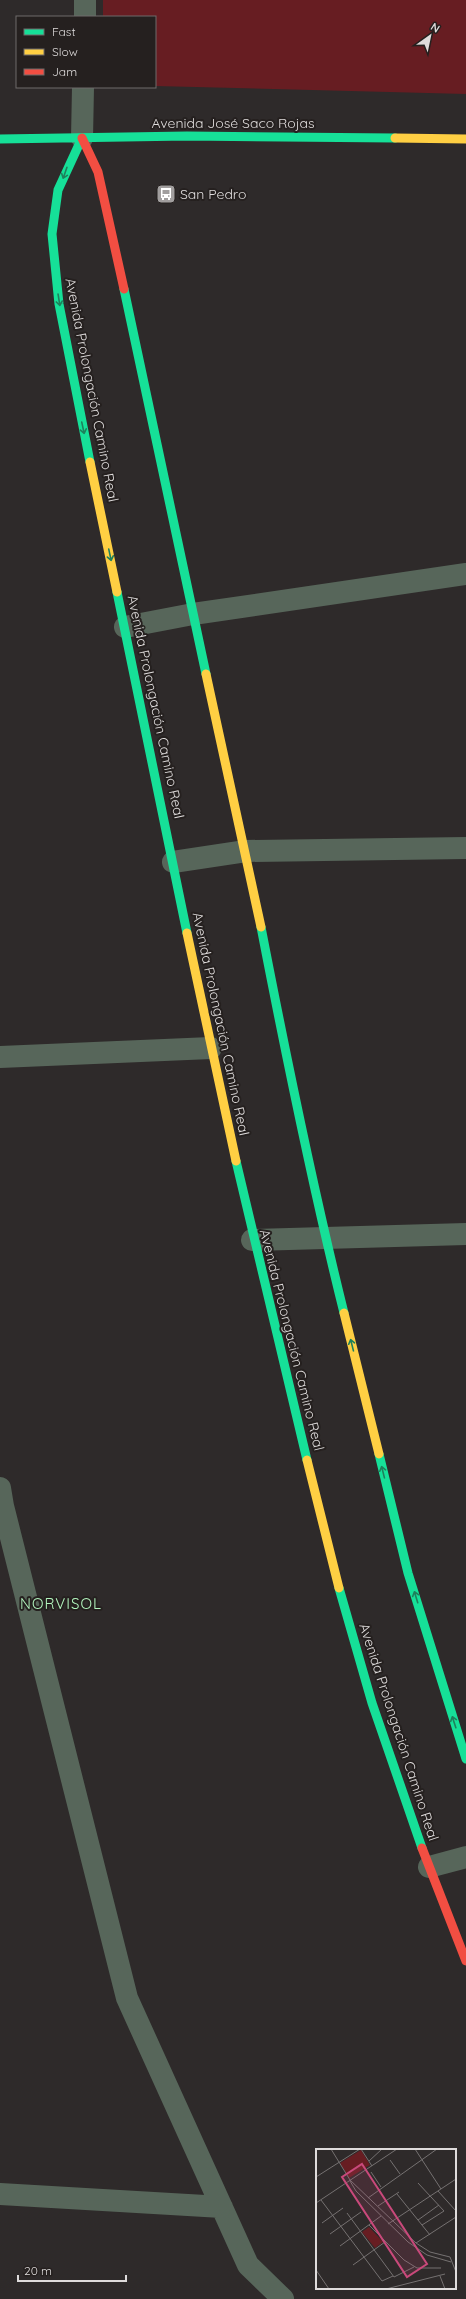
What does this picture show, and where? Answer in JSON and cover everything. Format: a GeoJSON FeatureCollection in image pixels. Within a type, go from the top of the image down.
{"type":"FeatureCollection","features":[{"type":"Feature","properties":{"kind":"main road","name":"Avenida José Saco Rojas"},"geometry":{"type":"LineString","coordinates":[[0,139],[187,136],[466,139]]}},
{"type":"Feature","properties":{"kind":"main road"},"geometry":{"type":"LineString","coordinates":[[82,138],[98,172],[193,614],[246,851],[282,1038],[325,1236],[408,1573],[466,1759]]}},
{"type":"Feature","properties":{"kind":"main road","name":"Avenida Prolongación Camino Real"},"geometry":{"type":"LineString","coordinates":[[82,138],[68,163],[58,192],[53,221],[52,248],[71,371],[211,1048],[252,1240],[360,1665],[383,1738],[429,1867],[466,1961]]}},
{"type":"Feature","properties":{"kind":"street"},"geometry":{"type":"LineString","coordinates":[[85,0],[85,16]]}},
{"type":"Feature","properties":{"kind":"street"},"geometry":{"type":"LineString","coordinates":[[82,138],[83,88]]}},
{"type":"Feature","properties":{"kind":"street"},"geometry":{"type":"LineString","coordinates":[[125,627],[193,614],[466,574]]}},
{"type":"Feature","properties":{"kind":"street"},"geometry":{"type":"LineString","coordinates":[[173,862],[246,851],[466,848]]}},
{"type":"Feature","properties":{"kind":"street"},"geometry":{"type":"LineString","coordinates":[[0,1057],[211,1048]]}},
{"type":"Feature","properties":{"kind":"street"},"geometry":{"type":"LineString","coordinates":[[252,1240],[325,1236],[466,1234]]}},
{"type":"Feature","properties":{"kind":"street"},"geometry":{"type":"LineString","coordinates":[[1,1500],[127,1998],[248,2265],[283,2299]]}},
{"type":"Feature","properties":{"kind":"street"},"geometry":{"type":"LineString","coordinates":[[429,1867],[466,1857]]}},
{"type":"Feature","properties":{"kind":"street"},"geometry":{"type":"LineString","coordinates":[[0,2194],[222,2207]]}},
{"type":"Feature","properties":{"kind":"shaded area"},"geometry":{"type":"Polygon","coordinates":[[[103,0],[466,0],[466,94],[156,86],[156,16],[103,16],[103,0]]]}},
{"type":"Feature","properties":{"kind":"traffic: fast"},"geometry":{"type":"LineString","coordinates":[[0,139],[187,136],[395,138]]}},
{"type":"Feature","properties":{"kind":"traffic: fast"},"geometry":{"type":"LineString","coordinates":[[82,138],[58,190],[52,234],[59,304],[90,462]]}},
{"type":"Feature","properties":{"kind":"traffic: fast"},"geometry":{"type":"LineString","coordinates":[[124,289],[206,674]]}},
{"type":"Feature","properties":{"kind":"traffic: fast"},"geometry":{"type":"LineString","coordinates":[[117,592],[187,933]]}},
{"type":"Feature","properties":{"kind":"traffic: fast"},"geometry":{"type":"LineString","coordinates":[[261,927],[300,1120],[344,1313]]}},
{"type":"Feature","properties":{"kind":"traffic: fast"},"geometry":{"type":"LineString","coordinates":[[236,1161],[307,1460]]}},
{"type":"Feature","properties":{"kind":"traffic: fast"},"geometry":{"type":"LineString","coordinates":[[379,1454],[408,1573],[466,1759]]}},
{"type":"Feature","properties":{"kind":"traffic: fast"},"geometry":{"type":"LineString","coordinates":[[339,1588],[372,1703],[422,1848]]}},
{"type":"Feature","properties":{"kind":"traffic: slow"},"geometry":{"type":"LineString","coordinates":[[395,138],[466,139]]}},
{"type":"Feature","properties":{"kind":"traffic: slow"},"geometry":{"type":"LineString","coordinates":[[90,462],[117,592]]}},
{"type":"Feature","properties":{"kind":"traffic: slow"},"geometry":{"type":"LineString","coordinates":[[206,674],[261,927]]}},
{"type":"Feature","properties":{"kind":"traffic: slow"},"geometry":{"type":"LineString","coordinates":[[187,933],[236,1161]]}},
{"type":"Feature","properties":{"kind":"traffic: slow"},"geometry":{"type":"LineString","coordinates":[[344,1313],[379,1454]]}},
{"type":"Feature","properties":{"kind":"traffic: slow"},"geometry":{"type":"LineString","coordinates":[[307,1460],[339,1588]]}},
{"type":"Feature","properties":{"kind":"traffic: jam"},"geometry":{"type":"LineString","coordinates":[[82,138],[98,172],[124,289]]}},
{"type":"Feature","properties":{"kind":"traffic: jam"},"geometry":{"type":"LineString","coordinates":[[422,1848],[466,1961]]}},
{"type":"Feature","properties":{"kind":"place","name":"San Pedro"},"geometry":{"type":"Point","coordinates":[166,194]}},
{"type":"Feature","properties":{"kind":"district","name":"NORVISOL"},"geometry":{"type":"Point","coordinates":[61,1603]}}]}
